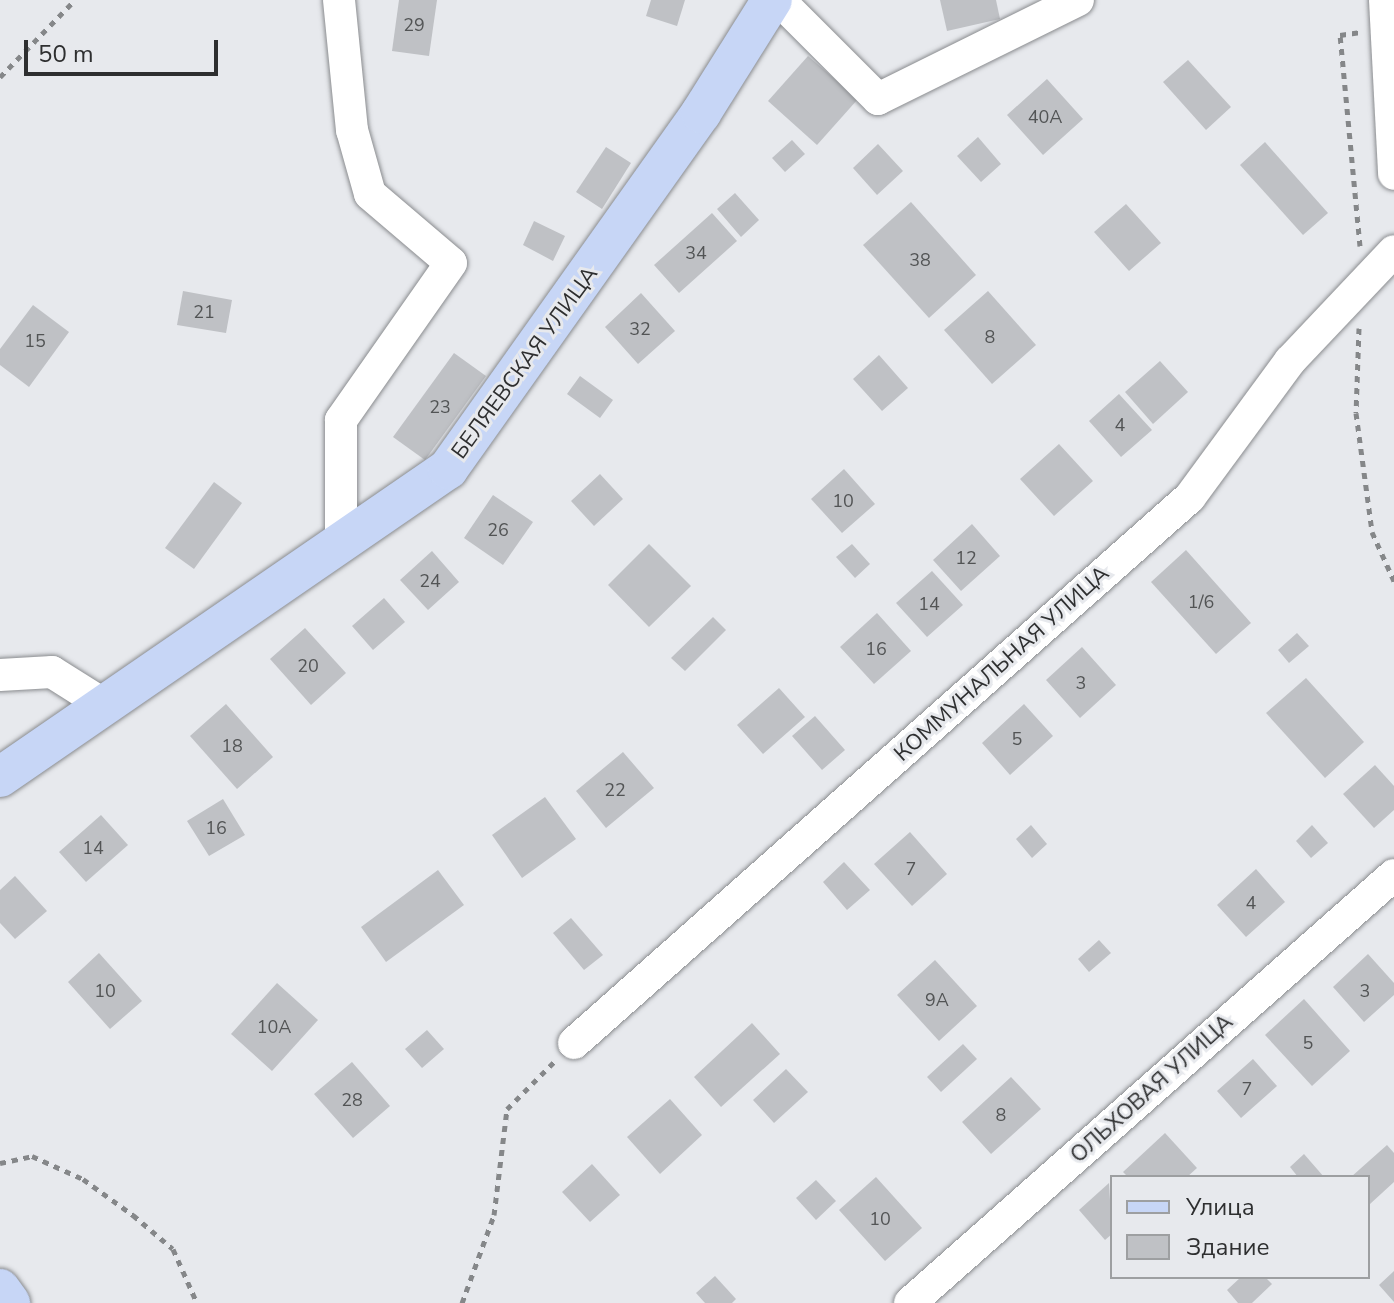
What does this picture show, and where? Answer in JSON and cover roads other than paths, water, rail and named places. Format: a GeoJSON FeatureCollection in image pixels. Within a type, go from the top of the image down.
{"type":"FeatureCollection","features":[{"type":"Feature","properties":{"kind":"main road","name":"БЕЛЯЕВСКАЯ УЛИЦА"},"geometry":{"type":"LineString","coordinates":[[0,777],[448,469],[746,17],[772,0]]}},
{"type":"Feature","properties":{"kind":"main road"},"geometry":{"type":"LineString","coordinates":[[0,1289],[10,1303]]}},
{"type":"Feature","properties":{"kind":"street"},"geometry":{"type":"LineString","coordinates":[[339,0],[352,130],[370,194],[451,263],[341,420],[341,531]]}},
{"type":"Feature","properties":{"kind":"street"},"geometry":{"type":"LineString","coordinates":[[779,0],[878,99],[1078,0]]}},
{"type":"Feature","properties":{"kind":"street"},"geometry":{"type":"LineString","coordinates":[[1385,0],[1394,174]]}},
{"type":"Feature","properties":{"kind":"street","name":"КОММУНАЛЬНАЯ УЛИЦА"},"geometry":{"type":"LineString","coordinates":[[574,1043],[1190,497],[1307,341],[1394,251]]}},
{"type":"Feature","properties":{"kind":"street"},"geometry":{"type":"LineString","coordinates":[[0,675],[52,672],[106,706]]}},
{"type":"Feature","properties":{"kind":"street","name":"ОЛЬХОВАЯ УЛИЦА"},"geometry":{"type":"LineString","coordinates":[[910,1303],[1394,875]]}}]}
